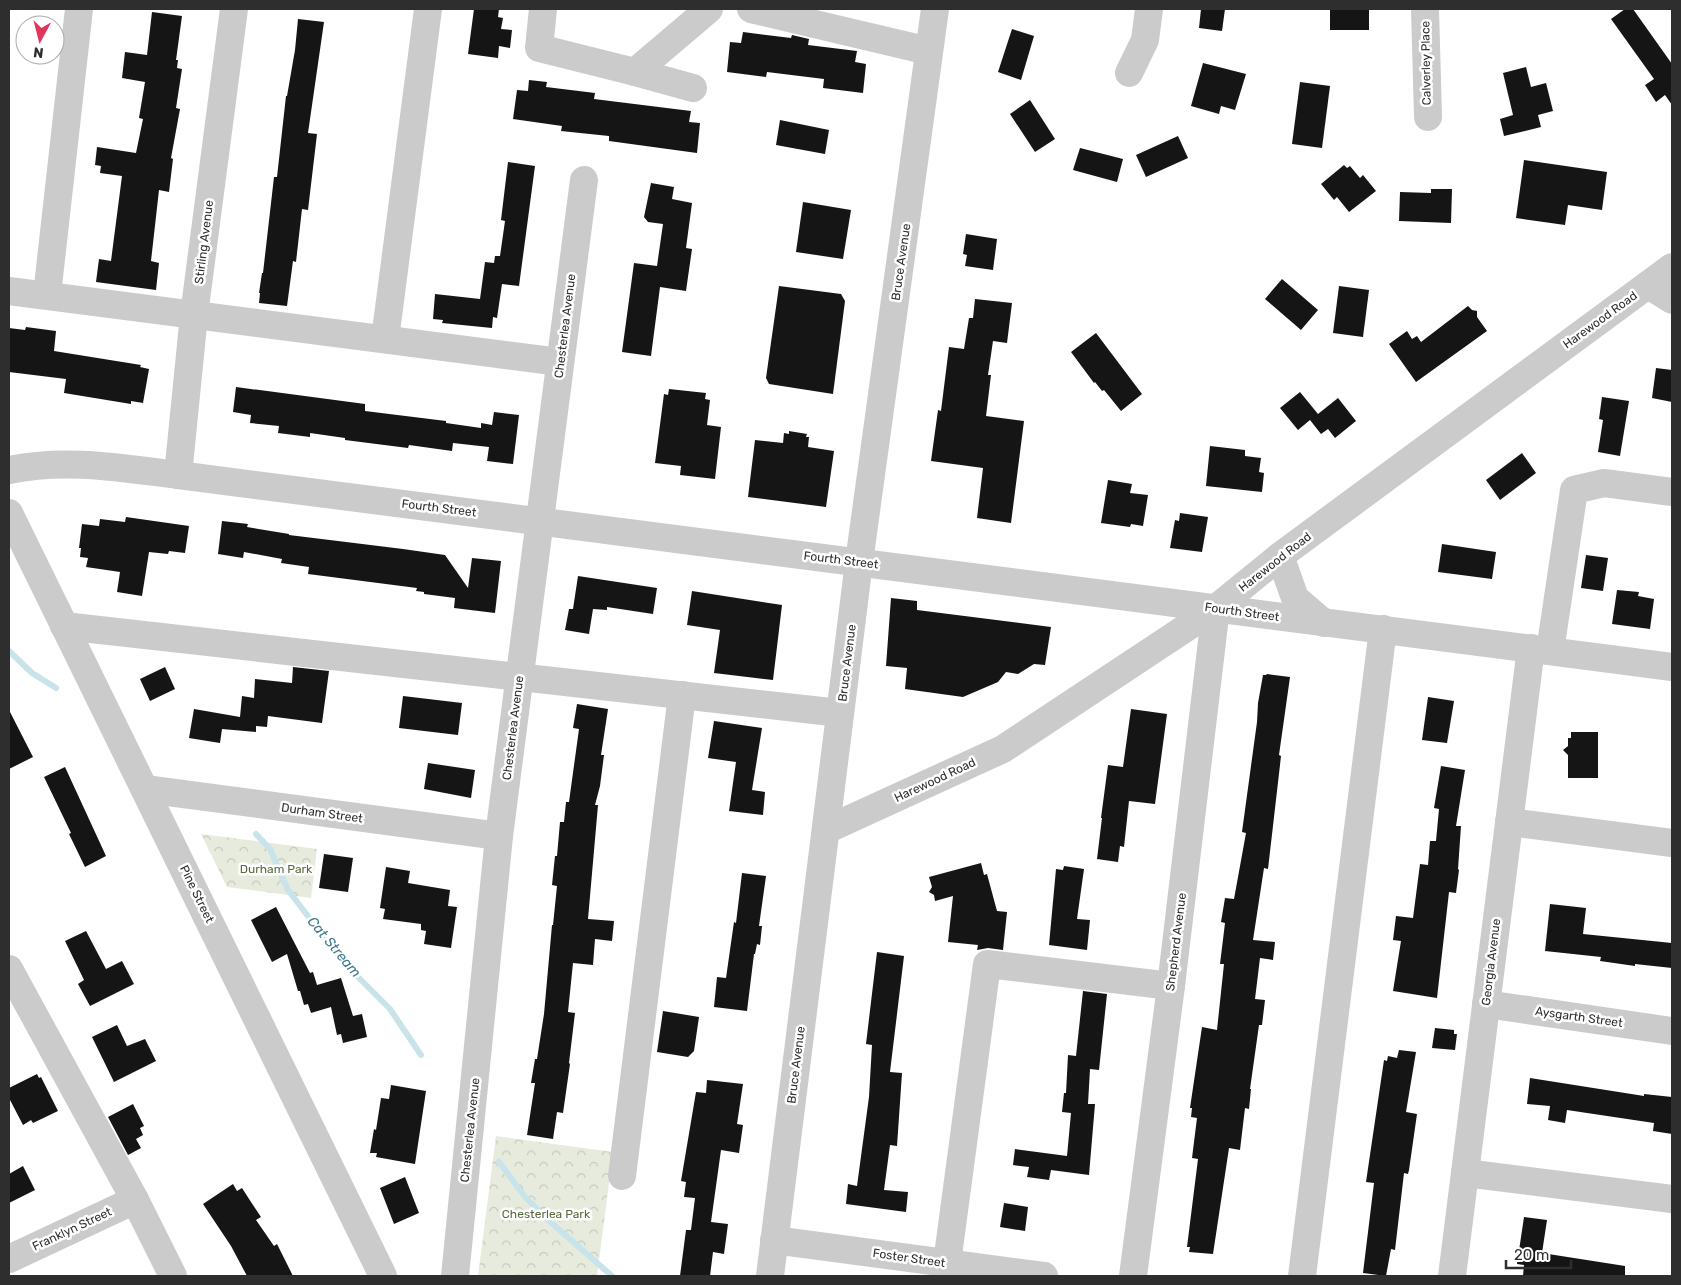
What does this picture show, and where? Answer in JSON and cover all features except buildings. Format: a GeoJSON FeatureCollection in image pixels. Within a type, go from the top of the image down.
{"type":"FeatureCollection","features":[{"type":"Feature","properties":{"kind":"street"},"geometry":{"type":"LineString","coordinates":[[47,296],[78,9]]}},
{"type":"Feature","properties":{"kind":"street","name":"Stirling Avenue"},"geometry":{"type":"LineString","coordinates":[[178,475],[194,315],[234,9]]}},
{"type":"Feature","properties":{"kind":"street"},"geometry":{"type":"LineString","coordinates":[[385,339],[428,9]]}},
{"type":"Feature","properties":{"kind":"street"},"geometry":{"type":"LineString","coordinates":[[543,9],[539,48],[693,88]]}},
{"type":"Feature","properties":{"kind":"street"},"geometry":{"type":"LineString","coordinates":[[635,72],[709,9]]}},
{"type":"Feature","properties":{"kind":"street"},"geometry":{"type":"LineString","coordinates":[[751,9],[929,51]]}},
{"type":"Feature","properties":{"kind":"street","name":"Bruce Avenue"},"geometry":{"type":"LineString","coordinates":[[770,1276],[859,562],[935,9]]}},
{"type":"Feature","properties":{"kind":"street"},"geometry":{"type":"LineString","coordinates":[[1129,73],[1145,40],[1149,9]]}},
{"type":"Feature","properties":{"kind":"street","name":"Calverley Place"},"geometry":{"type":"LineString","coordinates":[[1425,9],[1428,117]]}},
{"type":"Feature","properties":{"kind":"street","name":"Chesterlea Avenue"},"geometry":{"type":"LineString","coordinates":[[455,1276],[499,836],[584,180]]}},
{"type":"Feature","properties":{"kind":"street","name":"Harewood Road"},"geometry":{"type":"LineString","coordinates":[[826,830],[1003,749],[1216,608],[1280,556],[1672,267]]}},
{"type":"Feature","properties":{"kind":"street"},"geometry":{"type":"LineString","coordinates":[[1648,285],[1672,300]]}},
{"type":"Feature","properties":{"kind":"street"},"geometry":{"type":"LineString","coordinates":[[9,291],[560,362]]}},
{"type":"Feature","properties":{"kind":"street","name":"Fourth Street"},"geometry":{"type":"LineString","coordinates":[[9,470],[57,463],[178,475],[1672,667]]}},
{"type":"Feature","properties":{"kind":"street","name":"Georgia Avenue"},"geometry":{"type":"LineString","coordinates":[[1452,1276],[1509,822],[1541,650],[1574,490],[1604,483],[1672,492]]}},
{"type":"Feature","properties":{"kind":"street","name":"Pine Street"},"geometry":{"type":"LineString","coordinates":[[9,513],[383,1276]]}},
{"type":"Feature","properties":{"kind":"street"},"geometry":{"type":"LineString","coordinates":[[1280,556],[1296,598],[1324,623]]}},
{"type":"Feature","properties":{"kind":"street","name":"Shepherd Avenue"},"geometry":{"type":"LineString","coordinates":[[1133,1276],[1171,986],[1216,608]]}},
{"type":"Feature","properties":{"kind":"street"},"geometry":{"type":"LineString","coordinates":[[64,626],[840,713]]}},
{"type":"Feature","properties":{"kind":"street"},"geometry":{"type":"LineString","coordinates":[[1302,1276],[1382,629]]}},
{"type":"Feature","properties":{"kind":"street"},"geometry":{"type":"LineString","coordinates":[[622,1176],[682,696]]}},
{"type":"Feature","properties":{"kind":"street","name":"Durham Street"},"geometry":{"type":"LineString","coordinates":[[145,789],[499,836]]}},
{"type":"Feature","properties":{"kind":"street"},"geometry":{"type":"LineString","coordinates":[[1509,822],[1672,843]]}},
{"type":"Feature","properties":{"kind":"street"},"geometry":{"type":"LineString","coordinates":[[947,1263],[987,964],[1171,986]]}},
{"type":"Feature","properties":{"kind":"street"},"geometry":{"type":"LineString","coordinates":[[9,969],[135,1200],[172,1276]]}},
{"type":"Feature","properties":{"kind":"street","name":"Aysgarth Street"},"geometry":{"type":"LineString","coordinates":[[1486,1004],[1672,1031]]}},
{"type":"Feature","properties":{"kind":"street"},"geometry":{"type":"LineString","coordinates":[[1465,1174],[1672,1199]]}},
{"type":"Feature","properties":{"kind":"street","name":"Franklyn Street"},"geometry":{"type":"LineString","coordinates":[[9,1259],[135,1200]]}},
{"type":"Feature","properties":{"kind":"street","name":"Foster Street"},"geometry":{"type":"LineString","coordinates":[[774,1240],[1044,1276]]}},
{"type":"Feature","properties":{"kind":"green space","name":"Durham Park"},"geometry":{"type":"Polygon","coordinates":[[[201,834],[317,849],[311,898],[227,887],[201,834]]]}},
{"type":"Feature","properties":{"kind":"green space","name":"Chesterlea Park"},"geometry":{"type":"Polygon","coordinates":[[[496,1136],[613,1152],[597,1276],[478,1276],[496,1136]]]}},
{"type":"Feature","properties":{"kind":"waterway","name":"Cat Stream"},"geometry":{"type":"LineString","coordinates":[[9,651],[32,673],[56,688]]}},
{"type":"Feature","properties":{"kind":"waterway","name":"Cat Stream"},"geometry":{"type":"LineString","coordinates":[[256,834],[270,849],[288,890],[343,962],[390,1009],[421,1055]]}},
{"type":"Feature","properties":{"kind":"waterway","name":"Cat Stream"},"geometry":{"type":"LineString","coordinates":[[499,1162],[526,1198],[612,1276]]}}]}
